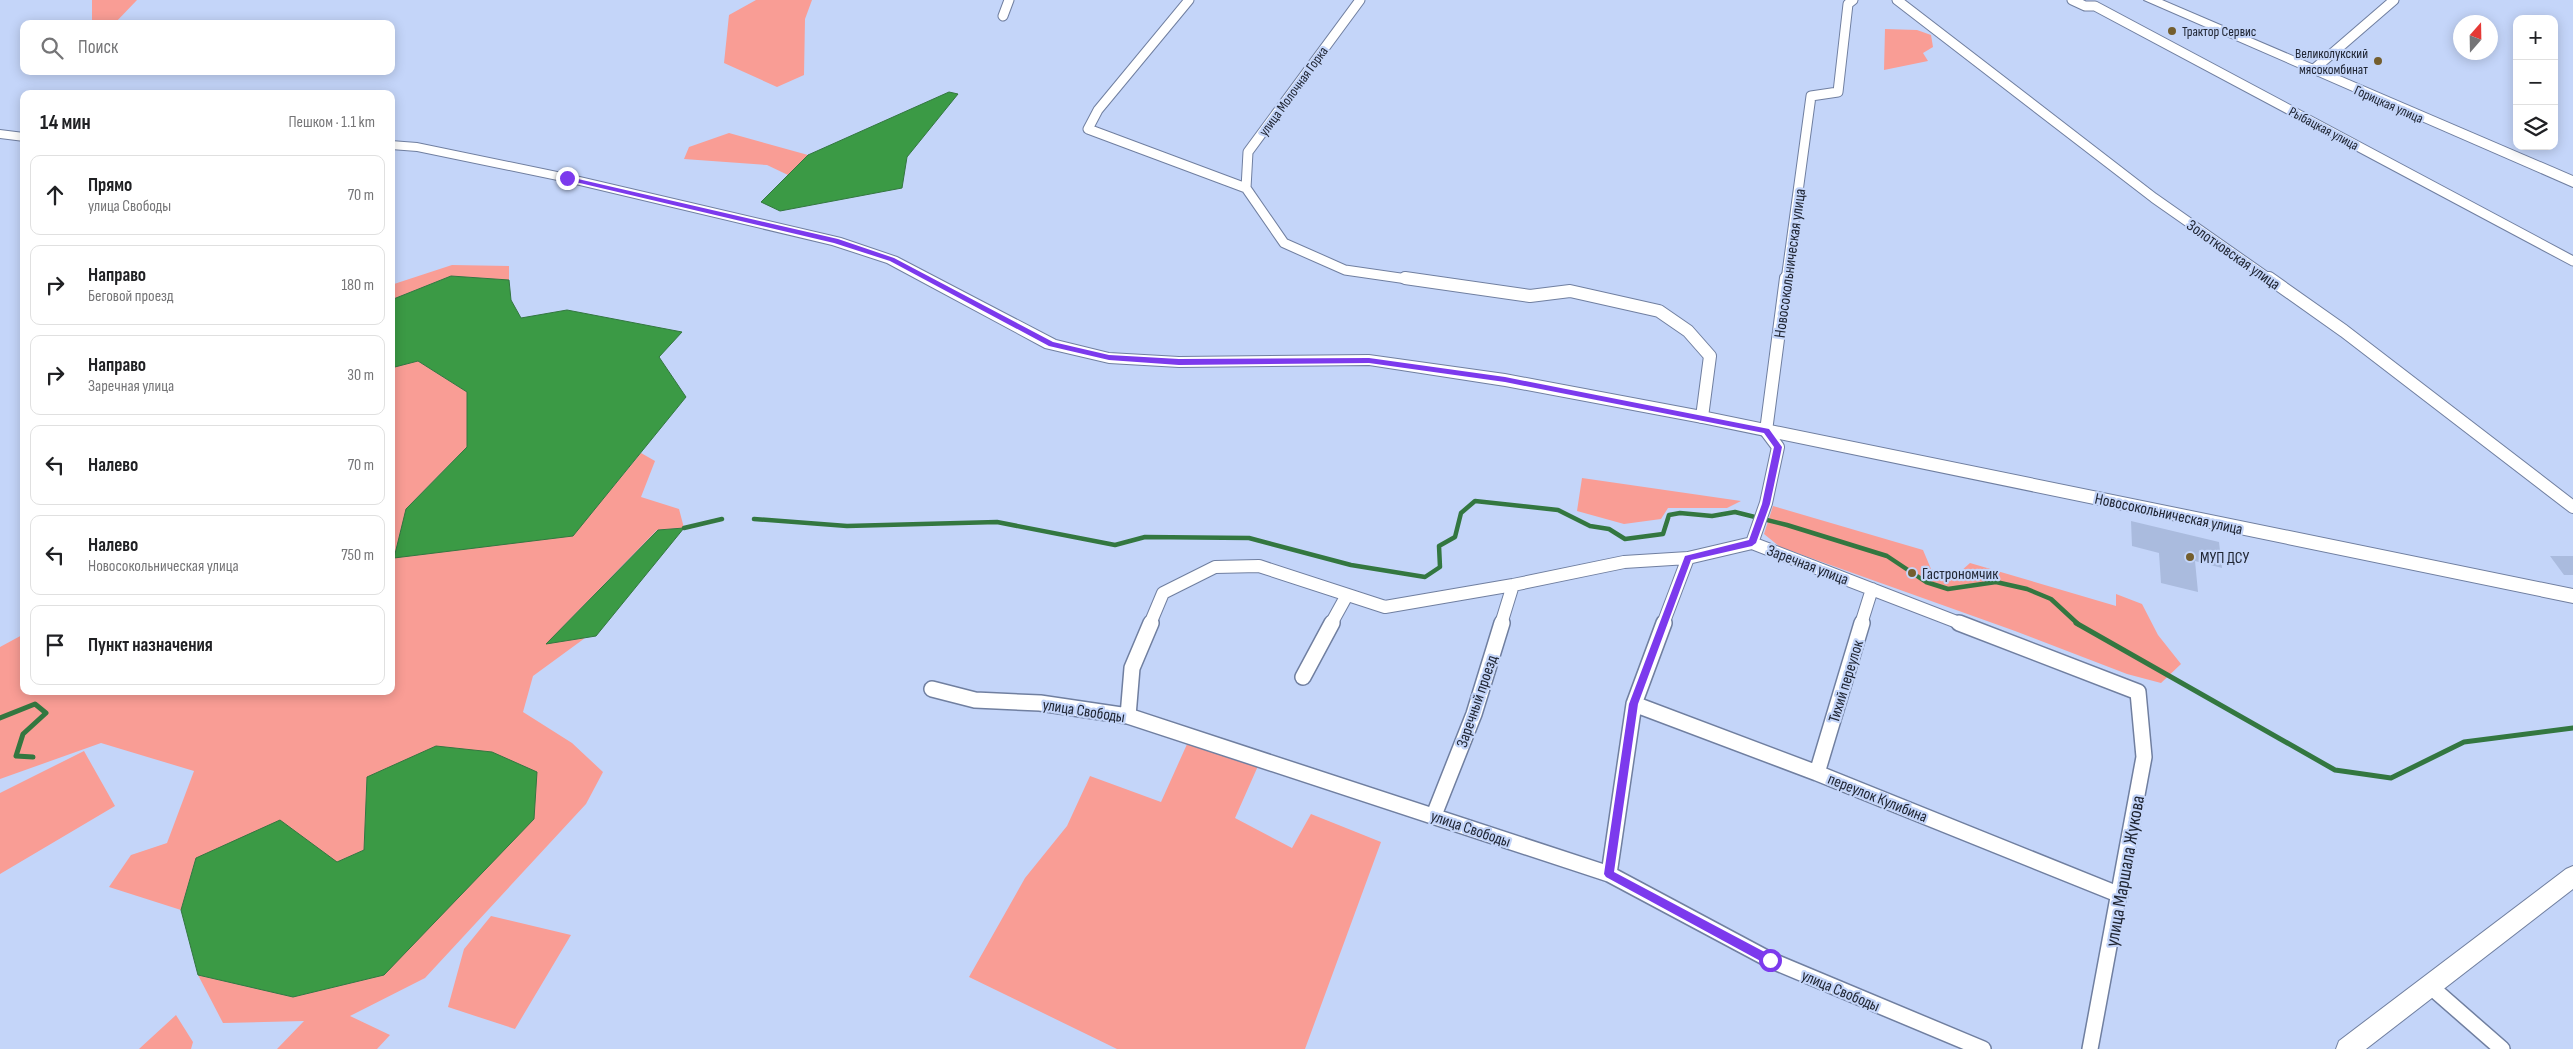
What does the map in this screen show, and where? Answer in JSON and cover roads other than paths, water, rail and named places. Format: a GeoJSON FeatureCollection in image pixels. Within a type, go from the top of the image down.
{"type":"FeatureCollection","features":[{"type":"Feature","properties":{"kind":"main road","name":"Горицкая улица"},"geometry":{"type":"LineString","coordinates":[[2151,0],[2573,182]]}},
{"type":"Feature","properties":{"kind":"main road"},"geometry":{"type":"LineString","coordinates":[[0,134],[20,136]]}},
{"type":"Feature","properties":{"kind":"main road","name":"Новосокольническая улица"},"geometry":{"type":"LineString","coordinates":[[395,146],[417,147],[613,188],[836,241],[892,260],[1051,344],[1109,358],[1179,362],[1369,360],[1505,380],[1702,417],[2573,596]]}},
{"type":"Feature","properties":{"kind":"main road"},"geometry":{"type":"LineString","coordinates":[[2347,1049],[2573,876]]}},
{"type":"Feature","properties":{"kind":"street"},"geometry":{"type":"LineString","coordinates":[[1003,16],[1009,0]]}},
{"type":"Feature","properties":{"kind":"street"},"geometry":{"type":"LineString","coordinates":[[1189,0],[1098,110],[1088,129],[1246,188],[1284,243],[1345,270],[1530,296],[1570,291],[1659,311],[1688,331],[1710,356],[1702,417]]}},
{"type":"Feature","properties":{"kind":"street","name":"улица Молочная Горка"},"geometry":{"type":"LineString","coordinates":[[1246,188],[1248,152],[1360,0]]}},
{"type":"Feature","properties":{"kind":"street","name":"Новосокольническая улица"},"geometry":{"type":"LineString","coordinates":[[1766,431],[1812,96],[1838,92],[1848,4],[1853,0]]}},
{"type":"Feature","properties":{"kind":"street","name":"Золотковская улица"},"geometry":{"type":"LineString","coordinates":[[1897,0],[2154,198],[2344,331],[2573,507]]}},
{"type":"Feature","properties":{"kind":"street","name":"Рыбацкая улица"},"geometry":{"type":"LineString","coordinates":[[2072,0],[2085,6],[2095,6],[2573,262]]}},
{"type":"Feature","properties":{"kind":"street"},"geometry":{"type":"LineString","coordinates":[[2313,70],[2394,0]]}},
{"type":"Feature","properties":{"kind":"street"},"geometry":{"type":"LineString","coordinates":[[1752,543],[1763,512],[1778,447],[1766,431]]}},
{"type":"Feature","properties":{"kind":"street","name":"Заречная улица"},"geometry":{"type":"LineString","coordinates":[[1128,716],[1132,668],[1163,592],[1215,567],[1259,566],[1385,608],[1513,585],[1624,562],[1688,558],[1752,543],[2138,692]]}},
{"type":"Feature","properties":{"kind":"street"},"geometry":{"type":"LineString","coordinates":[[1609,874],[1634,704],[1688,558]]}},
{"type":"Feature","properties":{"kind":"street","name":"Заречный проезд"},"geometry":{"type":"LineString","coordinates":[[1434,815],[1474,714],[1513,585]]}},
{"type":"Feature","properties":{"kind":"street","name":"Тихий переулок"},"geometry":{"type":"LineString","coordinates":[[1818,773],[1872,589]]}},
{"type":"Feature","properties":{"kind":"street"},"geometry":{"type":"LineString","coordinates":[[1303,677],[1347,595]]}},
{"type":"Feature","properties":{"kind":"street","name":"улица Свободы"},"geometry":{"type":"LineString","coordinates":[[932,689],[975,700],[1040,703],[1128,716],[1609,874],[1770,960],[1983,1049]]}},
{"type":"Feature","properties":{"kind":"street","name":"улица Маршала Жукова"},"geometry":{"type":"LineString","coordinates":[[2090,1049],[2144,758],[2138,692]]}},
{"type":"Feature","properties":{"kind":"street","name":"переулок Кулибина"},"geometry":{"type":"LineString","coordinates":[[1634,704],[1818,773],[2120,895]]}},
{"type":"Feature","properties":{"kind":"street"},"geometry":{"type":"LineString","coordinates":[[2430,986],[2502,1049]]}},
{"type":"Feature","properties":{"kind":"waterway"},"geometry":{"type":"LineString","coordinates":[[754,519],[847,526],[997,522],[1115,545],[1145,537],[1249,538],[1351,565],[1425,577],[1440,567],[1439,546],[1455,537],[1461,513],[1475,501],[1558,510],[1590,526],[1609,529],[1625,539],[1663,534],[1669,515],[1680,513],[1712,516],[1735,512],[1787,525],[1887,556],[1926,582],[1948,589],[1996,582],[2027,589],[2051,599],[2078,624]]}},
{"type":"Feature","properties":{"kind":"waterway"},"geometry":{"type":"LineString","coordinates":[[684,528],[722,519]]}},
{"type":"Feature","properties":{"kind":"waterway"},"geometry":{"type":"LineString","coordinates":[[2076,623],[2335,770],[2391,778],[2464,742],[2573,728]]}},
{"type":"Feature","properties":{"kind":"waterway"},"geometry":{"type":"LineString","coordinates":[[0,718],[35,704],[46,713],[23,734],[16,756],[33,757]]}},
{"type":"Feature","properties":{"kind":"place","name":"Трактор Сервис"},"geometry":{"type":"Point","coordinates":[2172,31]}},
{"type":"Feature","properties":{"kind":"place","name":"Великолукский мясокомбинат"},"geometry":{"type":"Point","coordinates":[2378,61]}},
{"type":"Feature","properties":{"kind":"place","name":"МУП ДСУ"},"geometry":{"type":"Point","coordinates":[2190,557]}},
{"type":"Feature","properties":{"kind":"place","name":"Гастрономчик"},"geometry":{"type":"Point","coordinates":[1912,573]}}]}
